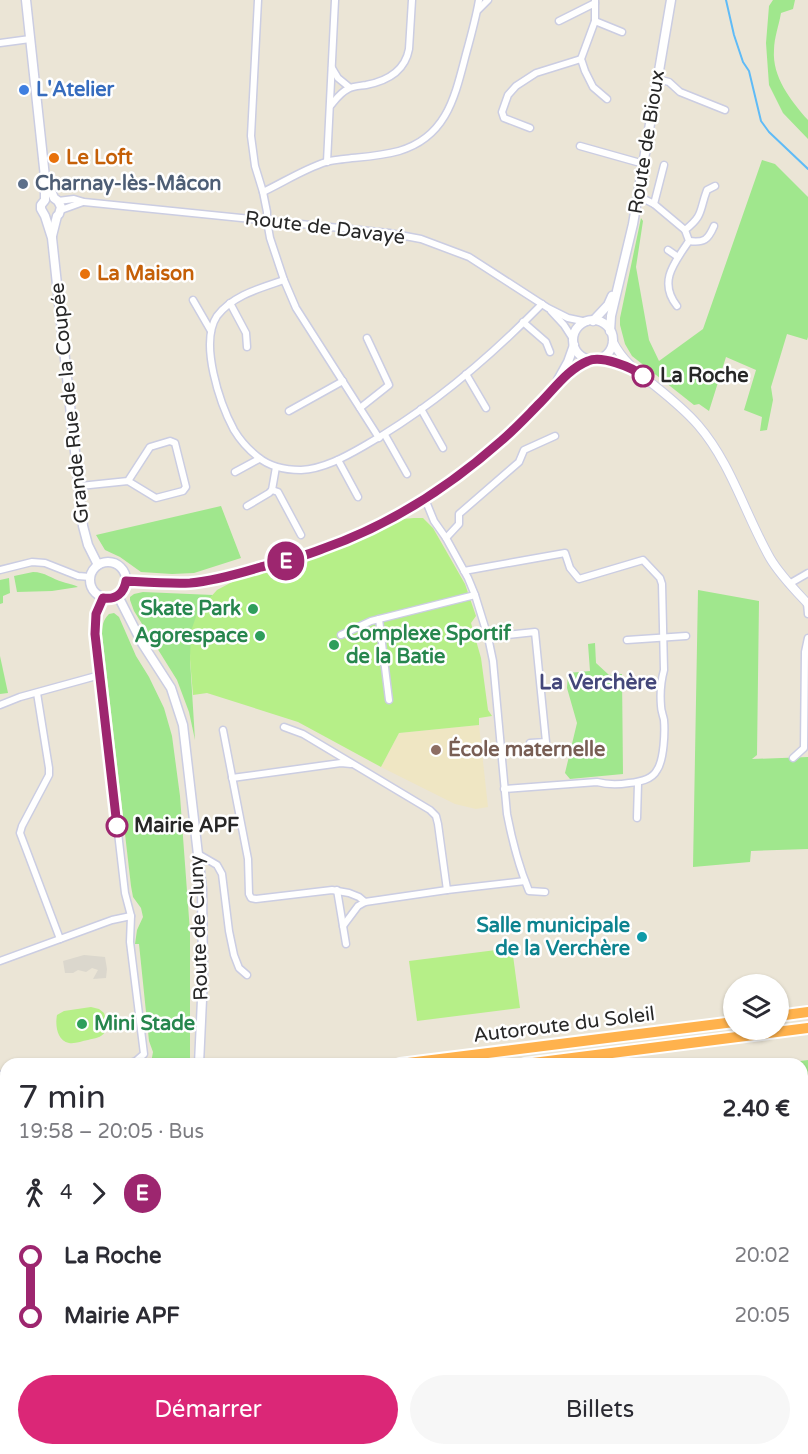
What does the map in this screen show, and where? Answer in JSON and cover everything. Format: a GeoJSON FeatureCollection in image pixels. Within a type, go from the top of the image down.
{"type":"FeatureCollection","features":[{"type":"Feature","properties":{"kind":"highway"},"geometry":{"type":"LineString","coordinates":[[789,1015],[808,1012]]}},
{"type":"Feature","properties":{"kind":"highway","name":"Autoroute du Soleil"},"geometry":{"type":"LineString","coordinates":[[448,1058],[723,1023]]}},
{"type":"Feature","properties":{"kind":"highway","name":"Autoroute du Soleil"},"geometry":{"type":"LineString","coordinates":[[572,1058],[808,1028]]}},
{"type":"Feature","properties":{"kind":"main road"},"geometry":{"type":"LineString","coordinates":[[26,0],[45,177],[52,200],[60,204],[59,213],[49,218],[45,216],[41,205],[52,200]]}},
{"type":"Feature","properties":{"kind":"main road","name":"Route de Bioux"},"geometry":{"type":"LineString","coordinates":[[610,331],[611,316],[625,262],[644,164],[671,0]]}},
{"type":"Feature","properties":{"kind":"main road","name":"Grande Rue de la Coupée"},"geometry":{"type":"LineString","coordinates":[[52,238],[59,213]]}},
{"type":"Feature","properties":{"kind":"main road","name":"Grande Rue de la Coupée"},"geometry":{"type":"LineString","coordinates":[[45,216],[52,238],[85,536],[98,565]]}},
{"type":"Feature","properties":{"kind":"main road","name":"Route de Bioux"},"geometry":{"type":"LineString","coordinates":[[590,321],[608,305],[619,282]]}},
{"type":"Feature","properties":{"kind":"main road"},"geometry":{"type":"LineString","coordinates":[[126,581],[189,583],[211,580],[322,549],[401,514],[425,499],[502,441],[542,401],[555,385],[568,362],[576,330],[580,325],[590,321],[605,324],[613,342],[606,355],[576,368],[555,385]]}},
{"type":"Feature","properties":{"kind":"main road"},"geometry":{"type":"LineString","coordinates":[[574,342],[578,353],[590,360]]}},
{"type":"Feature","properties":{"kind":"main road"},"geometry":{"type":"LineString","coordinates":[[109,562],[116,564],[125,574],[126,581],[118,596],[103,598],[91,588],[90,578],[93,569],[98,565],[109,562]]}},
{"type":"Feature","properties":{"kind":"main road","name":"Route de Cluny"},"geometry":{"type":"LineString","coordinates":[[118,596],[142,643],[171,688],[183,725],[202,889],[203,978],[199,1058]]}},
{"type":"Feature","properties":{"kind":"street"},"geometry":{"type":"LineString","coordinates":[[258,0],[250,136],[267,212],[270,238],[296,308],[360,408],[407,474]]}},
{"type":"Feature","properties":{"kind":"street"},"geometry":{"type":"LineString","coordinates":[[327,162],[335,0]]}},
{"type":"Feature","properties":{"kind":"street"},"geometry":{"type":"LineString","coordinates":[[330,105],[350,87],[389,78],[404,64],[409,49],[412,0]]}},
{"type":"Feature","properties":{"kind":"street"},"geometry":{"type":"LineString","coordinates":[[263,192],[327,162],[400,151],[428,136],[440,124],[453,101],[479,0]]}},
{"type":"Feature","properties":{"kind":"street"},"geometry":{"type":"LineString","coordinates":[[477,11],[488,0]]}},
{"type":"Feature","properties":{"kind":"street"},"geometry":{"type":"LineString","coordinates":[[559,21],[595,2],[595,21],[581,59],[593,87],[607,99]]}},
{"type":"Feature","properties":{"kind":"street"},"geometry":{"type":"LineString","coordinates":[[595,21],[622,32]]}},
{"type":"Feature","properties":{"kind":"street"},"geometry":{"type":"LineString","coordinates":[[0,43],[30,39]]}},
{"type":"Feature","properties":{"kind":"street"},"geometry":{"type":"LineString","coordinates":[[530,128],[504,118],[502,112],[508,94],[536,73],[581,59]]}},
{"type":"Feature","properties":{"kind":"street"},"geometry":{"type":"LineString","coordinates":[[332,68],[338,78],[350,87]]}},
{"type":"Feature","properties":{"kind":"street"},"geometry":{"type":"LineString","coordinates":[[657,79],[669,82],[681,92],[725,110]]}},
{"type":"Feature","properties":{"kind":"street"},"geometry":{"type":"LineString","coordinates":[[580,146],[644,164]]}},
{"type":"Feature","properties":{"kind":"street"},"geometry":{"type":"LineString","coordinates":[[654,204],[664,165]]}},
{"type":"Feature","properties":{"kind":"street"},"geometry":{"type":"LineString","coordinates":[[685,230],[696,221],[700,214],[707,190],[715,186]]}},
{"type":"Feature","properties":{"kind":"street"},"geometry":{"type":"LineString","coordinates":[[638,196],[654,204],[685,230],[688,241],[678,256],[668,278],[667,286],[670,297],[677,306]]}},
{"type":"Feature","properties":{"kind":"street","name":"Route de Davayé"},"geometry":{"type":"LineString","coordinates":[[52,200],[74,199],[84,202],[389,233],[421,239],[470,257],[542,304],[564,326],[574,342]]}},
{"type":"Feature","properties":{"kind":"street","name":"Route de Davayé"},"geometry":{"type":"LineString","coordinates":[[59,213],[84,202]]}},
{"type":"Feature","properties":{"kind":"street"},"geometry":{"type":"LineString","coordinates":[[688,241],[702,241],[709,237],[714,226]]}},
{"type":"Feature","properties":{"kind":"street"},"geometry":{"type":"LineString","coordinates":[[668,250],[678,256]]}},
{"type":"Feature","properties":{"kind":"street"},"geometry":{"type":"LineString","coordinates":[[284,280],[243,295],[230,303],[217,317],[211,332],[210,354],[222,401],[235,431],[245,445],[259,459],[276,467],[302,470],[338,460],[382,436],[421,410],[466,374],[542,304]]}},
{"type":"Feature","properties":{"kind":"street"},"geometry":{"type":"LineString","coordinates":[[193,300],[211,332]]}},
{"type":"Feature","properties":{"kind":"street"},"geometry":{"type":"LineString","coordinates":[[230,303],[246,333],[247,347]]}},
{"type":"Feature","properties":{"kind":"street","name":"Route de Davayé"},"geometry":{"type":"LineString","coordinates":[[548,309],[568,318],[590,321]]}},
{"type":"Feature","properties":{"kind":"street"},"geometry":{"type":"LineString","coordinates":[[523,322],[546,342],[550,352]]}},
{"type":"Feature","properties":{"kind":"street"},"geometry":{"type":"LineString","coordinates":[[360,408],[389,385],[367,338]]}},
{"type":"Feature","properties":{"kind":"street"},"geometry":{"type":"LineString","coordinates":[[613,342],[618,353],[690,416],[709,438],[771,560],[789,584],[808,603],[808,614]]}},
{"type":"Feature","properties":{"kind":"street"},"geometry":{"type":"LineString","coordinates":[[600,359],[638,372]]}},
{"type":"Feature","properties":{"kind":"street"},"geometry":{"type":"LineString","coordinates":[[466,374],[486,408]]}},
{"type":"Feature","properties":{"kind":"street"},"geometry":{"type":"LineString","coordinates":[[289,411],[343,381]]}},
{"type":"Feature","properties":{"kind":"street"},"geometry":{"type":"LineString","coordinates":[[421,410],[442,448]]}},
{"type":"Feature","properties":{"kind":"street"},"geometry":{"type":"LineString","coordinates":[[446,538],[459,524],[459,514],[519,462],[524,450],[555,435]]}},
{"type":"Feature","properties":{"kind":"street"},"geometry":{"type":"LineString","coordinates":[[80,486],[128,481],[156,498],[183,492],[186,487],[174,443],[170,441],[150,447],[128,481]]}},
{"type":"Feature","properties":{"kind":"street"},"geometry":{"type":"LineString","coordinates":[[235,472],[259,459]]}},
{"type":"Feature","properties":{"kind":"street"},"geometry":{"type":"LineString","coordinates":[[338,460],[358,497]]}},
{"type":"Feature","properties":{"kind":"street"},"geometry":{"type":"LineString","coordinates":[[247,506],[272,490],[276,467]]}},
{"type":"Feature","properties":{"kind":"street"},"geometry":{"type":"LineString","coordinates":[[272,490],[278,492],[301,535]]}},
{"type":"Feature","properties":{"kind":"street"},"geometry":{"type":"LineString","coordinates":[[425,499],[434,521],[446,538],[475,595],[488,637],[494,671],[504,789],[512,839],[529,891],[544,892]]}},
{"type":"Feature","properties":{"kind":"street"},"geometry":{"type":"LineString","coordinates":[[464,571],[565,553],[570,568],[579,579],[643,560],[660,578],[662,584],[664,670],[661,709],[663,719],[662,760],[657,772],[638,783],[609,785],[597,782],[504,789]]}},
{"type":"Feature","properties":{"kind":"street"},"geometry":{"type":"LineString","coordinates":[[0,570],[33,562],[45,563],[72,574],[90,578]]}},
{"type":"Feature","properties":{"kind":"street"},"geometry":{"type":"LineString","coordinates":[[789,584],[808,573]]}},
{"type":"Feature","properties":{"kind":"street"},"geometry":{"type":"LineString","coordinates":[[341,635],[371,621],[475,595]]}},
{"type":"Feature","properties":{"kind":"street"},"geometry":{"type":"LineString","coordinates":[[103,598],[96,619],[95,634],[125,893],[131,916],[130,942],[144,1054],[139,1058]]}},
{"type":"Feature","properties":{"kind":"street"},"geometry":{"type":"LineString","coordinates":[[379,619],[389,700]]}},
{"type":"Feature","properties":{"kind":"street"},"geometry":{"type":"LineString","coordinates":[[488,637],[535,632],[546,742],[530,743]]}},
{"type":"Feature","properties":{"kind":"street"},"geometry":{"type":"LineString","coordinates":[[627,640],[686,636]]}},
{"type":"Feature","properties":{"kind":"street"},"geometry":{"type":"LineString","coordinates":[[793,758],[804,748],[805,652],[808,638]]}},
{"type":"Feature","properties":{"kind":"street"},"geometry":{"type":"LineString","coordinates":[[0,705],[100,675]]}},
{"type":"Feature","properties":{"kind":"street"},"geometry":{"type":"LineString","coordinates":[[37,693],[50,768],[49,775],[20,833],[60,939]]}},
{"type":"Feature","properties":{"kind":"street"},"geometry":{"type":"LineString","coordinates":[[284,727],[303,734],[430,810],[436,816],[438,824],[447,890]]}},
{"type":"Feature","properties":{"kind":"street"},"geometry":{"type":"LineString","coordinates":[[223,730],[248,859],[251,898],[337,890],[359,897],[365,902]]}},
{"type":"Feature","properties":{"kind":"street"},"geometry":{"type":"LineString","coordinates":[[232,778],[352,764]]}},
{"type":"Feature","properties":{"kind":"street"},"geometry":{"type":"LineString","coordinates":[[638,783],[638,818]]}},
{"type":"Feature","properties":{"kind":"street"},"geometry":{"type":"LineString","coordinates":[[198,854],[218,865],[222,874],[234,955],[239,968],[246,975]]}},
{"type":"Feature","properties":{"kind":"street"},"geometry":{"type":"LineString","coordinates":[[343,926],[357,906],[365,902],[525,881]]}},
{"type":"Feature","properties":{"kind":"street"},"geometry":{"type":"LineString","coordinates":[[337,890],[346,944]]}},
{"type":"Feature","properties":{"kind":"street"},"geometry":{"type":"LineString","coordinates":[[0,961],[119,918],[131,916]]}},
{"type":"Feature","properties":{"kind":"shaded area","name":"École maternelle"},"geometry":{"type":"Polygon","coordinates":[[[479,725],[488,807],[476,809],[455,804],[381,767],[399,733],[479,725]]]}},
{"type":"Feature","properties":{"kind":"shaded area"},"geometry":{"type":"Polygon","coordinates":[[[84,955],[105,957],[106,978],[93,979],[98,970],[92,968],[86,972],[78,970],[65,973],[63,961],[84,955]]]}},
{"type":"Feature","properties":{"kind":"green space"},"geometry":{"type":"Polygon","coordinates":[[[773,0],[795,0],[793,9],[781,13],[775,41],[774,60],[784,88],[808,120],[808,139],[783,113],[769,85],[766,43],[769,6],[773,0]]]}},
{"type":"Feature","properties":{"kind":"green space"},"geometry":{"type":"Polygon","coordinates":[[[762,160],[775,164],[808,197],[808,337],[807,340],[787,334],[771,387],[773,400],[767,430],[760,431],[762,417],[744,410],[756,370],[726,357],[709,411],[699,404],[694,405],[632,356],[625,344],[620,318],[641,218],[643,221],[636,267],[649,340],[659,361],[703,329],[762,160]]]}},
{"type":"Feature","properties":{"kind":"green space"},"geometry":{"type":"Polygon","coordinates":[[[221,506],[241,558],[194,573],[141,572],[120,557],[105,550],[96,535],[221,506]]]}},
{"type":"Feature","properties":{"kind":"green space","name":"Complexe Sportif de la Batie"},"geometry":{"type":"Polygon","coordinates":[[[423,518],[433,528],[465,584],[476,616],[471,623],[481,658],[488,710],[492,716],[479,718],[479,725],[399,733],[381,767],[298,722],[207,693],[193,695],[190,659],[191,631],[198,611],[217,590],[234,581],[317,557],[402,519],[423,518]]]}},
{"type":"Feature","properties":{"kind":"green space"},"geometry":{"type":"Polygon","coordinates":[[[33,572],[78,587],[52,591],[17,592],[14,576],[33,572]]]}},
{"type":"Feature","properties":{"kind":"green space"},"geometry":{"type":"Polygon","coordinates":[[[9,578],[10,593],[3,596],[3,603],[0,604],[0,580],[9,578]]]}},
{"type":"Feature","properties":{"kind":"green space"},"geometry":{"type":"Polygon","coordinates":[[[698,590],[759,601],[757,755],[752,759],[808,757],[808,849],[751,851],[750,862],[693,867],[698,590]]]}},
{"type":"Feature","properties":{"kind":"green space"},"geometry":{"type":"Polygon","coordinates":[[[143,592],[213,595],[198,611],[190,659],[195,740],[189,712],[177,680],[134,611],[130,600],[134,594],[143,592]]]}},
{"type":"Feature","properties":{"kind":"green space"},"geometry":{"type":"Polygon","coordinates":[[[114,613],[119,617],[136,656],[164,708],[172,736],[180,796],[190,932],[190,1058],[152,1058],[139,944],[135,944],[137,930],[143,917],[141,908],[133,897],[131,886],[102,634],[105,619],[109,614],[114,613]]]}},
{"type":"Feature","properties":{"kind":"green space"},"geometry":{"type":"Polygon","coordinates":[[[595,643],[596,663],[609,675],[622,674],[623,774],[570,779],[565,773],[577,723],[567,688],[568,673],[590,671],[588,644],[595,643]]]}},
{"type":"Feature","properties":{"kind":"green space"},"geometry":{"type":"Polygon","coordinates":[[[0,656],[8,693],[0,694],[0,656]]]}},
{"type":"Feature","properties":{"kind":"green space"},"geometry":{"type":"Polygon","coordinates":[[[512,948],[520,1008],[417,1021],[409,961],[512,948]]]}},
{"type":"Feature","properties":{"kind":"green space","name":"Mini Stade"},"geometry":{"type":"Polygon","coordinates":[[[91,1007],[104,1013],[106,1030],[98,1038],[74,1043],[65,1042],[59,1036],[57,1015],[64,1011],[91,1007]]]}},
{"type":"Feature","properties":{"kind":"waterway"},"geometry":{"type":"LineString","coordinates":[[726,0],[734,35],[743,62],[749,71],[761,121],[769,132],[808,169]]}},
{"type":"Feature","properties":{"kind":"bus line","name":"E"},"geometry":{"type":"LineString","coordinates":[[117,826],[95,634],[96,614],[103,598],[118,596],[126,581],[189,583],[211,580],[280,562],[353,537],[401,514],[472,465],[502,441],[555,385],[590,360],[600,359],[614,363],[643,376]]}},
{"type":"Feature","properties":{"kind":"place","name":"L'Atelier"},"geometry":{"type":"Point","coordinates":[24,90]}},
{"type":"Feature","properties":{"kind":"place","name":"Le Loft"},"geometry":{"type":"Point","coordinates":[54,158]}},
{"type":"Feature","properties":{"kind":"place","name":"Charnay-lès-Mâcon"},"geometry":{"type":"Point","coordinates":[23,184]}},
{"type":"Feature","properties":{"kind":"place","name":"La Maison"},"geometry":{"type":"Point","coordinates":[85,274]}},
{"type":"Feature","properties":{"kind":"place","name":"La Roche"},"geometry":{"type":"Point","coordinates":[643,376]}},
{"type":"Feature","properties":{"kind":"place","name":"Skate Park"},"geometry":{"type":"Point","coordinates":[253,609]}},
{"type":"Feature","properties":{"kind":"place","name":"Agorespace"},"geometry":{"type":"Point","coordinates":[260,636]}},
{"type":"Feature","properties":{"kind":"place","name":"Complexe Sportif de la Batie"},"geometry":{"type":"Point","coordinates":[334,645]}},
{"type":"Feature","properties":{"kind":"place","name":"École maternelle"},"geometry":{"type":"Point","coordinates":[436,750]}},
{"type":"Feature","properties":{"kind":"place","name":"Mairie APF"},"geometry":{"type":"Point","coordinates":[117,826]}},
{"type":"Feature","properties":{"kind":"place","name":"Salle municipale de la Verchère"},"geometry":{"type":"Point","coordinates":[642,937]}},
{"type":"Feature","properties":{"kind":"place","name":"Mini Stade"},"geometry":{"type":"Point","coordinates":[82,1024]}},
{"type":"Feature","properties":{"kind":"district","name":"La Verchère"},"geometry":{"type":"Point","coordinates":[598,682]}}]}
